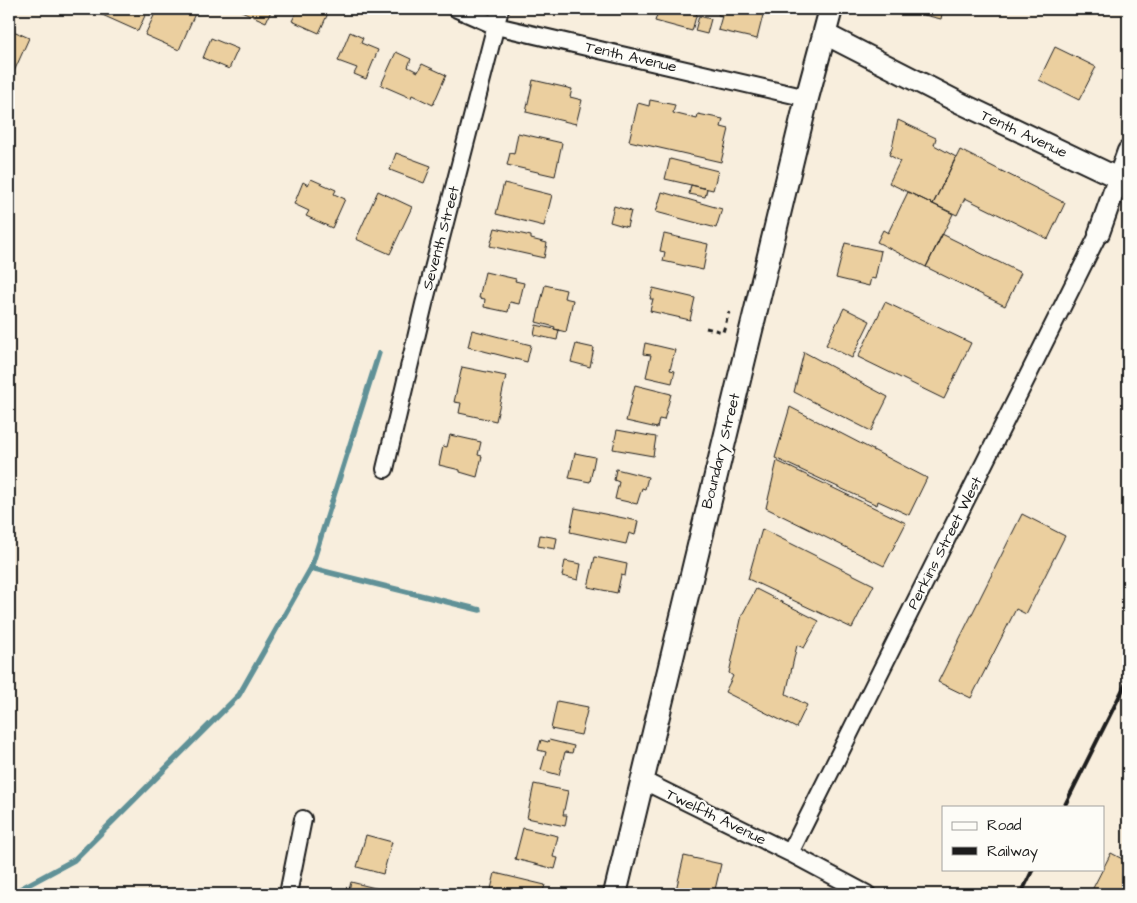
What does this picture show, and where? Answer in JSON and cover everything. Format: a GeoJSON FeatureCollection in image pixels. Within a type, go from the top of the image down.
{"type":"FeatureCollection","features":[{"type":"Feature","properties":{"kind":"main road","name":"Boundary Street"},"geometry":{"type":"LineString","coordinates":[[615,894],[830,9]]}},
{"type":"Feature","properties":{"kind":"street","name":"Tenth Avenue"},"geometry":{"type":"LineString","coordinates":[[457,9],[496,26],[807,98]]}},
{"type":"Feature","properties":{"kind":"street","name":"Seventh Street"},"geometry":{"type":"LineString","coordinates":[[385,469],[424,304],[500,9]]}},
{"type":"Feature","properties":{"kind":"street","name":"Tenth Avenue"},"geometry":{"type":"LineString","coordinates":[[824,34],[954,100],[1118,178]]}},
{"type":"Feature","properties":{"kind":"street","name":"Perkins Street West"},"geometry":{"type":"LineString","coordinates":[[790,853],[1100,233],[1128,151]]}},
{"type":"Feature","properties":{"kind":"street","name":"Twelfth Avenue"},"geometry":{"type":"LineString","coordinates":[[642,780],[790,853]]}},
{"type":"Feature","properties":{"kind":"street"},"geometry":{"type":"LineString","coordinates":[[288,894],[303,819]]}},
{"type":"Feature","properties":{"kind":"street"},"geometry":{"type":"LineString","coordinates":[[790,853],[867,894]]}},
{"type":"Feature","properties":{"kind":"path"},"geometry":{"type":"LineString","coordinates":[[706,328],[723,332],[729,312]]}},
{"type":"Feature","properties":{"kind":"building"},"geometry":{"type":"Polygon","coordinates":[[[89,9],[148,9],[138,31],[89,9]]]}},
{"type":"Feature","properties":{"kind":"building"},"geometry":{"type":"Polygon","coordinates":[[[157,9],[197,9],[179,50],[145,35],[157,9]]]}},
{"type":"Feature","properties":{"kind":"building"},"geometry":{"type":"Polygon","coordinates":[[[237,9],[272,9],[266,22],[237,9]]]}},
{"type":"Feature","properties":{"kind":"building"},"geometry":{"type":"Polygon","coordinates":[[[298,9],[330,9],[319,33],[292,21],[298,9]]]}},
{"type":"Feature","properties":{"kind":"building"},"geometry":{"type":"Polygon","coordinates":[[[659,9],[698,9],[692,31],[655,21],[659,9]]]}},
{"type":"Feature","properties":{"kind":"building"},"geometry":{"type":"Polygon","coordinates":[[[720,9],[756,9],[764,11],[757,39],[718,30],[722,16],[718,15],[720,9]]]}},
{"type":"Feature","properties":{"kind":"building"},"geometry":{"type":"Polygon","coordinates":[[[908,9],[943,9],[941,19],[908,11],[908,9]]]}},
{"type":"Feature","properties":{"kind":"building"},"geometry":{"type":"Polygon","coordinates":[[[699,16],[711,19],[707,34],[695,31],[699,16]]]}},
{"type":"Feature","properties":{"kind":"building"},"geometry":{"type":"Polygon","coordinates":[[[9,29],[29,38],[12,76],[9,75],[9,29]]]}},
{"type":"Feature","properties":{"kind":"building"},"geometry":{"type":"Polygon","coordinates":[[[350,32],[363,38],[361,43],[378,50],[366,79],[354,74],[357,68],[338,61],[350,32]]]}},
{"type":"Feature","properties":{"kind":"building"},"geometry":{"type":"Polygon","coordinates":[[[211,38],[238,49],[229,69],[203,58],[211,38]]]}},
{"type":"Feature","properties":{"kind":"building"},"geometry":{"type":"Polygon","coordinates":[[[1055,47],[1096,67],[1079,100],[1039,80],[1055,47]]]}},
{"type":"Feature","properties":{"kind":"building"},"geometry":{"type":"Polygon","coordinates":[[[396,52],[411,59],[408,67],[418,72],[422,64],[446,75],[433,105],[412,95],[411,98],[381,85],[396,52]]]}},
{"type":"Feature","properties":{"kind":"building"},"geometry":{"type":"Polygon","coordinates":[[[533,80],[572,89],[570,97],[582,100],[576,124],[526,112],[533,80]]]}},
{"type":"Feature","properties":{"kind":"building"},"geometry":{"type":"Polygon","coordinates":[[[650,100],[675,105],[673,113],[697,119],[698,114],[723,119],[721,127],[729,129],[721,162],[629,141],[638,103],[649,106],[650,100]]]}},
{"type":"Feature","properties":{"kind":"building"},"geometry":{"type":"Polygon","coordinates":[[[898,120],[936,138],[934,145],[956,157],[933,204],[889,183],[900,161],[889,155],[898,120]]]}},
{"type":"Feature","properties":{"kind":"building"},"geometry":{"type":"Polygon","coordinates":[[[518,133],[562,143],[555,176],[507,165],[510,153],[514,154],[518,133]]]}},
{"type":"Feature","properties":{"kind":"building"},"geometry":{"type":"Polygon","coordinates":[[[960,150],[1065,203],[1048,239],[965,198],[957,215],[933,204],[960,150]]]}},
{"type":"Feature","properties":{"kind":"building"},"geometry":{"type":"Polygon","coordinates":[[[396,153],[431,166],[424,183],[390,170],[396,153]]]}},
{"type":"Feature","properties":{"kind":"building"},"geometry":{"type":"Polygon","coordinates":[[[670,159],[718,171],[713,190],[665,179],[670,159]]]}},
{"type":"Feature","properties":{"kind":"building"},"geometry":{"type":"Polygon","coordinates":[[[311,179],[336,190],[334,194],[345,199],[332,228],[306,216],[309,211],[294,204],[303,182],[308,185],[311,179]]]}},
{"type":"Feature","properties":{"kind":"building"},"geometry":{"type":"Polygon","coordinates":[[[504,183],[552,195],[544,226],[496,214],[504,183]]]}},
{"type":"Feature","properties":{"kind":"building"},"geometry":{"type":"Polygon","coordinates":[[[691,185],[707,189],[705,197],[689,194],[691,185]]]}},
{"type":"Feature","properties":{"kind":"building"},"geometry":{"type":"Polygon","coordinates":[[[378,191],[412,207],[390,254],[356,239],[378,191]]]}},
{"type":"Feature","properties":{"kind":"building"},"geometry":{"type":"Polygon","coordinates":[[[662,192],[722,209],[716,228],[656,212],[662,192]]]}},
{"type":"Feature","properties":{"kind":"building"},"geometry":{"type":"Polygon","coordinates":[[[908,192],[953,214],[926,267],[877,242],[883,230],[888,233],[908,192]]]}},
{"type":"Feature","properties":{"kind":"building"},"geometry":{"type":"Polygon","coordinates":[[[614,206],[631,211],[627,227],[610,222],[614,206]]]}},
{"type":"Feature","properties":{"kind":"building"},"geometry":{"type":"Polygon","coordinates":[[[495,228],[531,236],[531,239],[547,243],[544,258],[490,246],[495,228]]]}},
{"type":"Feature","properties":{"kind":"building"},"geometry":{"type":"Polygon","coordinates":[[[664,234],[708,244],[703,270],[663,261],[665,252],[660,251],[664,234]]]}},
{"type":"Feature","properties":{"kind":"building"},"geometry":{"type":"Polygon","coordinates":[[[942,234],[1021,273],[1005,306],[926,267],[942,234]]]}},
{"type":"Feature","properties":{"kind":"building"},"geometry":{"type":"Polygon","coordinates":[[[845,243],[881,251],[875,279],[871,278],[869,286],[836,278],[845,243]]]}},
{"type":"Feature","properties":{"kind":"building"},"geometry":{"type":"Polygon","coordinates":[[[485,272],[516,279],[515,281],[524,283],[519,304],[510,302],[508,312],[484,307],[485,299],[479,298],[485,272]]]}},
{"type":"Feature","properties":{"kind":"building"},"geometry":{"type":"Polygon","coordinates":[[[545,285],[566,290],[564,298],[573,300],[566,332],[536,322],[545,285]]]}},
{"type":"Feature","properties":{"kind":"building"},"geometry":{"type":"Polygon","coordinates":[[[653,288],[695,298],[690,320],[650,311],[653,299],[650,299],[653,288]]]}},
{"type":"Feature","properties":{"kind":"building"},"geometry":{"type":"Polygon","coordinates":[[[885,302],[971,343],[944,399],[858,357],[885,302]]]}},
{"type":"Feature","properties":{"kind":"building"},"geometry":{"type":"Polygon","coordinates":[[[844,308],[870,321],[852,358],[826,345],[844,308]]]}},
{"type":"Feature","properties":{"kind":"building"},"geometry":{"type":"Polygon","coordinates":[[[536,325],[559,330],[557,340],[534,335],[536,325]]]}},
{"type":"Feature","properties":{"kind":"building"},"geometry":{"type":"Polygon","coordinates":[[[472,330],[531,345],[527,362],[468,347],[472,330]]]}},
{"type":"Feature","properties":{"kind":"building"},"geometry":{"type":"Polygon","coordinates":[[[645,343],[675,350],[670,370],[675,371],[672,383],[646,377],[651,355],[643,354],[645,343]]]}},
{"type":"Feature","properties":{"kind":"building"},"geometry":{"type":"Polygon","coordinates":[[[576,344],[594,348],[590,367],[571,362],[576,344]]]}},
{"type":"Feature","properties":{"kind":"building"},"geometry":{"type":"Polygon","coordinates":[[[804,352],[888,397],[871,431],[794,392],[804,352]]]}},
{"type":"Feature","properties":{"kind":"building"},"geometry":{"type":"Polygon","coordinates":[[[462,367],[506,376],[496,421],[459,413],[461,403],[454,402],[462,367]]]}},
{"type":"Feature","properties":{"kind":"building"},"geometry":{"type":"Polygon","coordinates":[[[635,385],[671,394],[664,420],[659,419],[657,428],[626,421],[635,385]]]}},
{"type":"Feature","properties":{"kind":"building"},"geometry":{"type":"Polygon","coordinates":[[[790,407],[927,478],[909,515],[878,501],[877,505],[775,458],[790,407]]]}},
{"type":"Feature","properties":{"kind":"building"},"geometry":{"type":"Polygon","coordinates":[[[617,430],[656,437],[653,456],[613,449],[617,430]]]}},
{"type":"Feature","properties":{"kind":"building"},"geometry":{"type":"Polygon","coordinates":[[[450,435],[481,442],[478,455],[482,456],[477,477],[460,472],[460,470],[439,465],[443,446],[447,447],[450,435]]]}},
{"type":"Feature","properties":{"kind":"building"},"geometry":{"type":"Polygon","coordinates":[[[575,453],[595,457],[590,482],[569,478],[575,453]]]}},
{"type":"Feature","properties":{"kind":"building"},"geometry":{"type":"Polygon","coordinates":[[[777,461],[906,523],[884,566],[766,508],[777,461]]]}},
{"type":"Feature","properties":{"kind":"building"},"geometry":{"type":"Polygon","coordinates":[[[616,469],[648,477],[645,489],[642,488],[637,504],[615,499],[619,482],[614,480],[616,469]]]}},
{"type":"Feature","properties":{"kind":"building"},"geometry":{"type":"Polygon","coordinates":[[[575,508],[638,521],[635,535],[629,533],[626,544],[570,532],[575,508]]]}},
{"type":"Feature","properties":{"kind":"building"},"geometry":{"type":"Polygon","coordinates":[[[1022,514],[1065,536],[1026,614],[1016,609],[971,698],[938,682],[1022,514]]]}},
{"type":"Feature","properties":{"kind":"building"},"geometry":{"type":"Polygon","coordinates":[[[762,529],[874,585],[852,628],[748,579],[762,529]]]}},
{"type":"Feature","properties":{"kind":"building"},"geometry":{"type":"Polygon","coordinates":[[[540,535],[557,538],[555,549],[538,546],[540,535]]]}},
{"type":"Feature","properties":{"kind":"building"},"geometry":{"type":"Polygon","coordinates":[[[595,557],[627,564],[625,576],[621,575],[617,593],[588,587],[595,557]]]}},
{"type":"Feature","properties":{"kind":"building"},"geometry":{"type":"Polygon","coordinates":[[[565,561],[581,564],[578,580],[562,576],[565,561]]]}},
{"type":"Feature","properties":{"kind":"building"},"geometry":{"type":"Polygon","coordinates":[[[756,589],[819,621],[804,648],[797,645],[786,694],[807,705],[796,728],[725,692],[733,676],[729,673],[742,615],[756,589]]]}},
{"type":"Feature","properties":{"kind":"building"},"geometry":{"type":"Polygon","coordinates":[[[557,701],[588,707],[581,735],[551,729],[557,701]]]}},
{"type":"Feature","properties":{"kind":"building"},"geometry":{"type":"Polygon","coordinates":[[[541,740],[574,746],[572,753],[565,752],[559,775],[541,770],[546,752],[538,750],[541,740]]]}},
{"type":"Feature","properties":{"kind":"building"},"geometry":{"type":"Polygon","coordinates":[[[534,784],[568,791],[563,815],[567,815],[565,826],[527,818],[534,784]]]}},
{"type":"Feature","properties":{"kind":"building"},"geometry":{"type":"Polygon","coordinates":[[[523,828],[558,836],[553,857],[558,858],[555,869],[515,859],[523,828]]]}},
{"type":"Feature","properties":{"kind":"building"},"geometry":{"type":"Polygon","coordinates":[[[366,835],[392,842],[383,874],[357,867],[366,835]]]}},
{"type":"Feature","properties":{"kind":"building"},"geometry":{"type":"Polygon","coordinates":[[[1111,853],[1128,862],[1128,894],[1090,894],[1104,870],[1111,853]]]}},
{"type":"Feature","properties":{"kind":"building"},"geometry":{"type":"Polygon","coordinates":[[[684,856],[721,864],[714,894],[675,894],[684,856]]]}},
{"type":"Feature","properties":{"kind":"building"},"geometry":{"type":"Polygon","coordinates":[[[495,873],[545,885],[542,894],[497,894],[498,890],[491,889],[495,873]]]}},
{"type":"Feature","properties":{"kind":"building"},"geometry":{"type":"Polygon","coordinates":[[[351,882],[395,893],[348,894],[351,882]]]}},
{"type":"Feature","properties":{"kind":"waterway"},"geometry":{"type":"LineString","coordinates":[[11,894],[74,860],[239,695],[311,568],[379,353]]}},
{"type":"Feature","properties":{"kind":"waterway"},"geometry":{"type":"LineString","coordinates":[[311,568],[480,610]]}},
{"type":"Feature","properties":{"kind":"railway"},"geometry":{"type":"LineString","coordinates":[[1064,806],[1128,679]]}},
{"type":"Feature","properties":{"kind":"railway"},"geometry":{"type":"LineString","coordinates":[[1021,894],[1033,870]]}}]}
